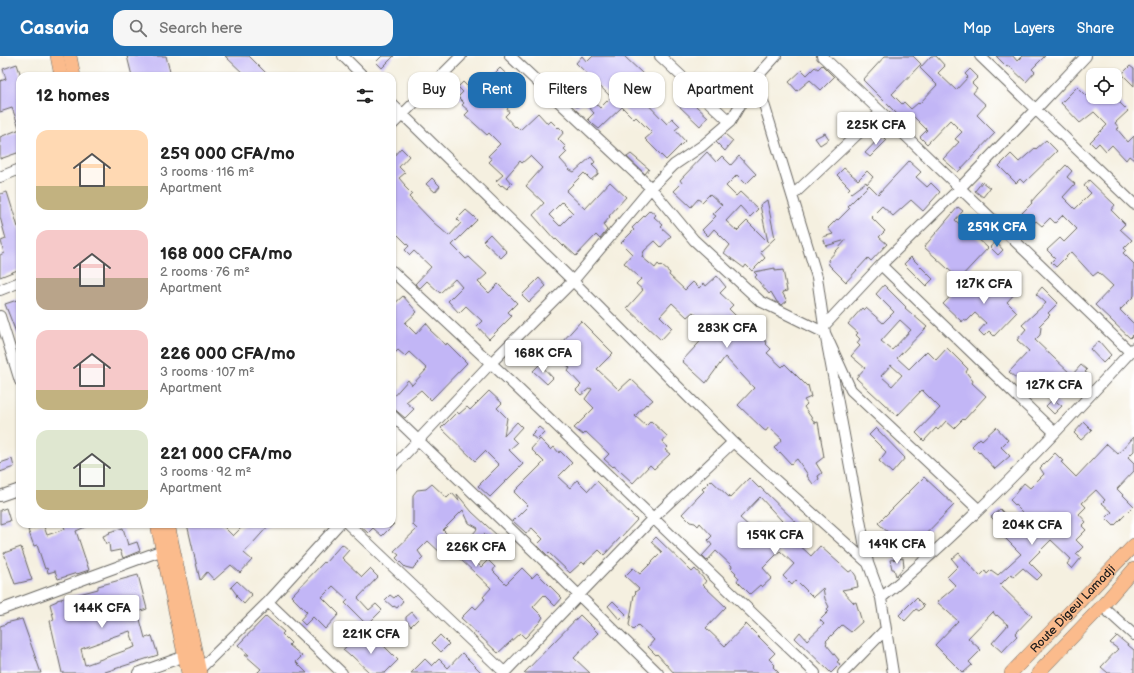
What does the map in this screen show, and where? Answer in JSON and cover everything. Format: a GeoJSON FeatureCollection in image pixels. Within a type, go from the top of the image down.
{"type":"FeatureCollection","features":[{"type":"Feature","properties":{"kind":"main road"},"geometry":{"type":"LineString","coordinates":[[57,56],[60,72]]}},
{"type":"Feature","properties":{"kind":"main road"},"geometry":{"type":"LineString","coordinates":[[70,56],[73,72]]}},
{"type":"Feature","properties":{"kind":"main road"},"geometry":{"type":"LineString","coordinates":[[158,528],[185,656],[196,672]]}},
{"type":"Feature","properties":{"kind":"main road"},"geometry":{"type":"LineString","coordinates":[[169,528],[196,672]]}},
{"type":"Feature","properties":{"kind":"main road","name":"Route Digeul Lamadji"},"geometry":{"type":"LineString","coordinates":[[1011,673],[1134,545]]}},
{"type":"Feature","properties":{"kind":"main road","name":"Route Digeul Lamadji"},"geometry":{"type":"LineString","coordinates":[[1038,673],[1102,606],[1134,569]]}},
{"type":"Feature","properties":{"kind":"street"},"geometry":{"type":"LineString","coordinates":[[343,56],[359,72]]}},
{"type":"Feature","properties":{"kind":"street"},"geometry":{"type":"LineString","coordinates":[[396,121],[460,56]]}},
{"type":"Feature","properties":{"kind":"street"},"geometry":{"type":"LineString","coordinates":[[510,56],[651,188],[694,240],[760,301],[825,329],[851,390],[979,510]]}},
{"type":"Feature","properties":{"kind":"street"},"geometry":{"type":"LineString","coordinates":[[660,56],[730,122]]}},
{"type":"Feature","properties":{"kind":"street"},"geometry":{"type":"LineString","coordinates":[[761,72],[776,56]]}},
{"type":"Feature","properties":{"kind":"street"},"geometry":{"type":"LineString","coordinates":[[822,56],[1132,350],[979,510],[921,565],[881,598]]}},
{"type":"Feature","properties":{"kind":"street"},"geometry":{"type":"LineString","coordinates":[[980,56],[1134,204]]}},
{"type":"Feature","properties":{"kind":"street"},"geometry":{"type":"LineString","coordinates":[[825,329],[881,265],[960,188],[1086,56]]}},
{"type":"Feature","properties":{"kind":"street"},"geometry":{"type":"LineString","coordinates":[[396,108],[733,442],[868,563]]}},
{"type":"Feature","properties":{"kind":"street"},"geometry":{"type":"LineString","coordinates":[[396,464],[491,363],[572,281],[651,188],[674,165],[702,146],[730,122],[738,108]]}},
{"type":"Feature","properties":{"kind":"street"},"geometry":{"type":"LineString","coordinates":[[765,108],[817,277],[825,329],[868,563],[881,598],[893,673]]}},
{"type":"Feature","properties":{"kind":"street"},"geometry":{"type":"LineString","coordinates":[[793,195],[881,112]]}},
{"type":"Feature","properties":{"kind":"street"},"geometry":{"type":"LineString","coordinates":[[0,177],[16,171]]}},
{"type":"Feature","properties":{"kind":"street"},"geometry":{"type":"LineString","coordinates":[[881,265],[1054,432]]}},
{"type":"Feature","properties":{"kind":"street"},"geometry":{"type":"LineString","coordinates":[[396,275],[491,363],[815,673]]}},
{"type":"Feature","properties":{"kind":"street"},"geometry":{"type":"LineString","coordinates":[[0,290],[16,284]]}},
{"type":"Feature","properties":{"kind":"street"},"geometry":{"type":"LineString","coordinates":[[0,316],[16,368]]}},
{"type":"Feature","properties":{"kind":"street"},"geometry":{"type":"LineString","coordinates":[[396,419],[658,673]]}},
{"type":"Feature","properties":{"kind":"street"},"geometry":{"type":"LineString","coordinates":[[352,528],[504,673],[653,518],[733,442]]}},
{"type":"Feature","properties":{"kind":"street"},"geometry":{"type":"LineString","coordinates":[[0,496],[16,490]]}},
{"type":"Feature","properties":{"kind":"street"},"geometry":{"type":"LineString","coordinates":[[196,672],[268,602],[335,528]]}},
{"type":"Feature","properties":{"kind":"street"},"geometry":{"type":"LineString","coordinates":[[0,610],[163,550]]}},
{"type":"Feature","properties":{"kind":"street"},"geometry":{"type":"LineString","coordinates":[[268,602],[342,673]]}},
{"type":"Feature","properties":{"kind":"street"},"geometry":{"type":"LineString","coordinates":[[1102,606],[1134,635]]}},
{"type":"Feature","properties":{"kind":"street"},"geometry":{"type":"LineString","coordinates":[[843,673],[885,630]]}},
{"type":"Feature","properties":{"kind":"street"},"geometry":{"type":"LineString","coordinates":[[138,673],[185,656]]}},
{"type":"Feature","properties":{"kind":"building"},"geometry":{"type":"Polygon","coordinates":[[[127,56],[166,56],[170,72],[131,72],[127,56]]]}},
{"type":"Feature","properties":{"kind":"building"},"geometry":{"type":"Polygon","coordinates":[[[225,56],[249,56],[265,72],[242,72],[225,56]]]}},
{"type":"Feature","properties":{"kind":"building"},"geometry":{"type":"Polygon","coordinates":[[[382,56],[394,56],[382,68],[376,62],[382,56]]]}},
{"type":"Feature","properties":{"kind":"building"},"geometry":{"type":"Polygon","coordinates":[[[582,56],[587,62],[593,56],[624,56],[641,72],[609,72],[609,95],[601,87],[601,72],[585,72],[576,63],[582,56]]]}},
{"type":"Feature","properties":{"kind":"building"},"geometry":{"type":"Polygon","coordinates":[[[885,56],[913,56],[921,64],[892,94],[902,104],[904,102],[911,109],[918,103],[919,104],[937,85],[920,68],[931,56],[936,56],[945,66],[938,73],[956,90],[968,77],[965,74],[970,69],[978,77],[972,83],[977,88],[973,93],[986,105],[977,115],[995,133],[958,172],[943,159],[959,142],[955,139],[962,132],[950,120],[927,144],[920,137],[927,130],[912,115],[906,122],[863,80],[885,56]]]}},
{"type":"Feature","properties":{"kind":"building"},"geometry":{"type":"Polygon","coordinates":[[[996,56],[1013,56],[1017,61],[1022,56],[1045,56],[1032,69],[1035,72],[1026,82],[996,56]]]}},
{"type":"Feature","properties":{"kind":"building"},"geometry":{"type":"Polygon","coordinates":[[[17,64],[20,72],[16,72],[16,119],[12,108],[0,112],[0,81],[6,79],[3,69],[17,64]]]}},
{"type":"Feature","properties":{"kind":"building"},"geometry":{"type":"Polygon","coordinates":[[[822,65],[834,77],[821,90],[810,80],[797,91],[789,82],[802,70],[807,75],[815,67],[818,69],[822,65]]]}},
{"type":"Feature","properties":{"kind":"building"},"geometry":{"type":"Polygon","coordinates":[[[1130,66],[1134,69],[1134,86],[1122,74],[1130,66]]]}},
{"type":"Feature","properties":{"kind":"building"},"geometry":{"type":"Polygon","coordinates":[[[500,68],[504,72],[496,72],[500,68]]]}},
{"type":"Feature","properties":{"kind":"building"},"geometry":{"type":"Polygon","coordinates":[[[463,82],[468,87],[468,108],[508,108],[509,112],[505,116],[515,127],[516,126],[520,130],[538,113],[548,124],[551,121],[558,128],[559,127],[564,132],[558,139],[566,147],[564,149],[567,152],[560,159],[570,170],[574,172],[591,157],[595,162],[592,165],[598,171],[598,174],[591,180],[584,173],[566,191],[585,209],[610,182],[626,197],[603,225],[607,230],[600,239],[596,235],[576,256],[564,245],[563,246],[556,239],[555,240],[533,215],[544,203],[526,186],[542,168],[530,156],[522,163],[520,161],[506,177],[512,184],[507,189],[496,181],[503,175],[489,162],[492,159],[488,156],[500,144],[489,133],[487,135],[465,115],[469,111],[462,105],[464,103],[460,99],[460,95],[463,92],[460,89],[460,85],[463,82]],[[562,202],[549,215],[560,226],[573,213],[562,202]]]}},
{"type":"Feature","properties":{"kind":"building"},"geometry":{"type":"Polygon","coordinates":[[[1077,87],[1086,96],[1086,104],[1121,104],[1128,111],[1115,123],[1119,128],[1117,129],[1128,142],[1134,136],[1134,160],[1129,156],[1126,160],[1112,145],[1106,151],[1099,143],[1095,147],[1090,142],[1107,125],[1094,112],[1080,123],[1061,103],[1077,87]]]}},
{"type":"Feature","properties":{"kind":"building"},"geometry":{"type":"Polygon","coordinates":[[[609,99],[609,108],[621,108],[599,129],[588,119],[594,113],[589,108],[601,107],[609,99]]]}},
{"type":"Feature","properties":{"kind":"building"},"geometry":{"type":"Polygon","coordinates":[[[623,108],[651,108],[667,124],[672,118],[680,126],[675,130],[685,141],[666,160],[645,139],[652,133],[636,117],[634,119],[623,108]]]}},
{"type":"Feature","properties":{"kind":"building"},"geometry":{"type":"Polygon","coordinates":[[[681,108],[698,108],[708,117],[700,126],[681,108]]]}},
{"type":"Feature","properties":{"kind":"building"},"geometry":{"type":"Polygon","coordinates":[[[16,131],[16,153],[0,159],[0,137],[16,131]]]}},
{"type":"Feature","properties":{"kind":"building"},"geometry":{"type":"Polygon","coordinates":[[[825,133],[829,139],[820,145],[815,138],[825,133]]]}},
{"type":"Feature","properties":{"kind":"building"},"geometry":{"type":"Polygon","coordinates":[[[725,134],[733,141],[725,151],[716,142],[725,134]]]}},
{"type":"Feature","properties":{"kind":"building"},"geometry":{"type":"Polygon","coordinates":[[[882,135],[887,140],[870,157],[865,153],[882,135]]]}},
{"type":"Feature","properties":{"kind":"building"},"geometry":{"type":"Polygon","coordinates":[[[1046,140],[1057,151],[1024,183],[1020,179],[1016,183],[999,166],[1011,154],[1019,162],[1046,140]]]}},
{"type":"Feature","properties":{"kind":"building"},"geometry":{"type":"Polygon","coordinates":[[[401,148],[409,156],[399,167],[405,173],[399,178],[412,194],[409,197],[449,236],[461,223],[457,219],[466,210],[477,220],[452,245],[466,259],[469,257],[487,274],[478,282],[489,293],[498,284],[517,303],[508,312],[512,316],[489,339],[477,326],[482,321],[466,306],[459,313],[448,301],[462,287],[455,279],[440,293],[427,281],[420,288],[415,284],[431,267],[414,251],[410,255],[405,250],[409,246],[398,235],[396,237],[396,154],[401,148]]]}},
{"type":"Feature","properties":{"kind":"building"},"geometry":{"type":"Polygon","coordinates":[[[707,152],[716,162],[722,156],[731,165],[739,156],[756,174],[746,184],[737,175],[726,186],[736,196],[740,192],[758,209],[750,217],[740,206],[726,221],[737,231],[747,221],[768,242],[760,205],[767,200],[775,238],[760,252],[765,258],[752,271],[746,265],[744,268],[724,253],[730,245],[714,229],[708,236],[702,230],[716,216],[713,214],[722,205],[710,194],[702,202],[698,199],[691,207],[674,191],[682,183],[680,180],[707,152]]]}},
{"type":"Feature","properties":{"kind":"building"},"geometry":{"type":"Polygon","coordinates":[[[631,154],[649,169],[645,174],[627,157],[631,154]]]}},
{"type":"Feature","properties":{"kind":"building"},"geometry":{"type":"Polygon","coordinates":[[[909,161],[921,172],[916,177],[927,187],[931,183],[940,192],[923,211],[911,200],[893,216],[882,206],[871,217],[885,231],[879,237],[887,244],[871,261],[868,258],[846,282],[829,265],[828,260],[846,240],[826,246],[823,237],[833,234],[828,228],[850,208],[848,206],[869,185],[878,194],[909,161]]]}},
{"type":"Feature","properties":{"kind":"building"},"geometry":{"type":"Polygon","coordinates":[[[1066,165],[1072,171],[1067,177],[1075,184],[1063,197],[1075,209],[1091,193],[1084,186],[1089,180],[1115,205],[1111,210],[1125,224],[1120,229],[1132,240],[1124,248],[1126,250],[1123,253],[1134,264],[1134,296],[1120,310],[1134,324],[1134,334],[1130,338],[1095,305],[1113,286],[1098,272],[1093,276],[1071,252],[1056,267],[1051,262],[1055,258],[1047,250],[1060,238],[1064,242],[1077,229],[1063,215],[1055,223],[1050,218],[1042,226],[1036,221],[1032,225],[1021,214],[1066,165]]]}},
{"type":"Feature","properties":{"kind":"building"},"geometry":{"type":"Polygon","coordinates":[[[844,168],[858,180],[867,171],[873,177],[867,184],[866,182],[851,193],[848,190],[850,188],[837,175],[844,168]]]}},
{"type":"Feature","properties":{"kind":"building"},"geometry":{"type":"Polygon","coordinates":[[[432,178],[440,186],[435,192],[426,184],[432,178]]]}},
{"type":"Feature","properties":{"kind":"building"},"geometry":{"type":"Polygon","coordinates":[[[982,182],[990,188],[983,197],[975,191],[982,182]]]}},
{"type":"Feature","properties":{"kind":"building"},"geometry":{"type":"Polygon","coordinates":[[[7,192],[16,221],[16,271],[0,277],[0,255],[4,253],[1,241],[6,239],[0,217],[0,194],[7,192]]]}},
{"type":"Feature","properties":{"kind":"building"},"geometry":{"type":"Polygon","coordinates":[[[958,207],[963,211],[955,220],[965,229],[973,221],[979,227],[975,232],[975,236],[988,248],[959,279],[924,247],[958,207]]]}},
{"type":"Feature","properties":{"kind":"building"},"geometry":{"type":"Polygon","coordinates":[[[650,210],[656,215],[654,217],[663,225],[661,227],[671,236],[661,247],[655,241],[644,251],[642,257],[655,268],[658,264],[660,266],[661,265],[685,290],[693,282],[699,288],[704,283],[706,286],[717,276],[726,287],[720,293],[733,305],[729,309],[737,317],[734,320],[735,322],[748,335],[757,326],[765,334],[762,337],[771,349],[767,353],[782,367],[785,364],[807,386],[808,385],[811,397],[804,400],[807,404],[804,407],[815,423],[818,422],[824,457],[816,463],[822,473],[818,476],[819,479],[813,484],[797,459],[791,464],[774,448],[782,439],[769,427],[766,431],[764,430],[738,405],[754,388],[725,357],[706,383],[682,361],[711,330],[693,312],[687,317],[672,303],[660,316],[672,328],[661,340],[627,308],[643,290],[636,284],[641,279],[624,263],[632,254],[621,243],[634,230],[632,228],[650,210]]]}},
{"type":"Feature","properties":{"kind":"building"},"geometry":{"type":"Polygon","coordinates":[[[490,234],[507,252],[501,258],[483,241],[490,234]]]}},
{"type":"Feature","properties":{"kind":"building"},"geometry":{"type":"Polygon","coordinates":[[[996,242],[1003,250],[998,255],[990,247],[996,242]]]}},
{"type":"Feature","properties":{"kind":"building"},"geometry":{"type":"Polygon","coordinates":[[[911,257],[933,279],[926,286],[904,264],[911,257]]]}},
{"type":"Feature","properties":{"kind":"building"},"geometry":{"type":"Polygon","coordinates":[[[775,268],[775,271],[783,270],[787,291],[782,292],[787,301],[782,305],[777,302],[771,292],[769,294],[755,277],[757,275],[754,272],[775,268]]]}},
{"type":"Feature","properties":{"kind":"building"},"geometry":{"type":"Polygon","coordinates":[[[539,278],[546,286],[529,302],[522,295],[539,278]]]}},
{"type":"Feature","properties":{"kind":"building"},"geometry":{"type":"Polygon","coordinates":[[[996,278],[1003,285],[1005,284],[1007,286],[1010,282],[1018,290],[1007,302],[1017,312],[994,336],[989,331],[984,336],[979,331],[986,323],[975,313],[967,321],[964,319],[962,322],[943,304],[965,281],[976,292],[985,283],[988,286],[996,278]]]}},
{"type":"Feature","properties":{"kind":"building"},"geometry":{"type":"Polygon","coordinates":[[[884,285],[906,307],[905,308],[927,327],[897,358],[909,369],[927,351],[936,360],[947,348],[968,369],[966,372],[973,381],[972,383],[986,396],[964,420],[963,419],[954,428],[946,421],[938,430],[936,428],[924,441],[916,433],[940,408],[922,390],[897,416],[856,378],[865,368],[851,356],[860,346],[857,343],[860,339],[856,335],[858,333],[848,324],[862,308],[864,310],[866,308],[883,323],[894,312],[876,294],[884,285]],[[900,320],[881,341],[892,350],[911,330],[900,320]],[[891,365],[881,376],[892,386],[902,375],[891,365]]]}},
{"type":"Feature","properties":{"kind":"building"},"geometry":{"type":"Polygon","coordinates":[[[1042,287],[1058,303],[1048,313],[1050,315],[1039,326],[1041,327],[1040,335],[1035,340],[1072,375],[1081,365],[1087,370],[1085,372],[1090,376],[1078,389],[1074,385],[1071,389],[1068,386],[1062,392],[1043,373],[1028,389],[1009,372],[1029,351],[1017,340],[1026,329],[1022,325],[1046,303],[1036,294],[1042,287]]]}},
{"type":"Feature","properties":{"kind":"building"},"geometry":{"type":"Polygon","coordinates":[[[403,296],[417,312],[405,323],[416,334],[426,323],[431,329],[430,330],[446,345],[447,343],[467,363],[431,400],[421,390],[406,402],[414,409],[405,418],[396,410],[396,394],[408,380],[412,385],[427,369],[409,352],[405,356],[398,350],[396,352],[396,302],[403,296]]]}},
{"type":"Feature","properties":{"kind":"building"},"geometry":{"type":"Polygon","coordinates":[[[16,300],[16,332],[5,304],[16,300]]]}},
{"type":"Feature","properties":{"kind":"building"},"geometry":{"type":"Polygon","coordinates":[[[581,321],[613,353],[597,369],[619,390],[631,379],[653,400],[647,405],[646,404],[635,416],[646,426],[651,421],[667,436],[662,442],[668,447],[665,450],[670,454],[654,469],[650,465],[633,483],[604,459],[609,454],[586,432],[583,435],[574,428],[594,408],[585,399],[592,389],[590,388],[581,395],[576,390],[581,385],[568,371],[570,368],[553,352],[581,321]]]}},
{"type":"Feature","properties":{"kind":"building"},"geometry":{"type":"Polygon","coordinates":[[[1099,341],[1111,355],[1103,363],[1090,349],[1099,341]]]}},
{"type":"Feature","properties":{"kind":"building"},"geometry":{"type":"Polygon","coordinates":[[[540,364],[553,378],[547,384],[533,371],[540,364]]]}},
{"type":"Feature","properties":{"kind":"building"},"geometry":{"type":"Polygon","coordinates":[[[489,391],[502,403],[497,408],[507,418],[504,436],[517,422],[522,427],[512,438],[517,443],[509,450],[523,464],[490,497],[478,486],[499,465],[485,451],[475,461],[441,428],[457,412],[459,414],[467,407],[470,410],[489,391]]]}},
{"type":"Feature","properties":{"kind":"building"},"geometry":{"type":"Polygon","coordinates":[[[1053,399],[1062,406],[1054,414],[1046,406],[1053,399]]]}},
{"type":"Feature","properties":{"kind":"building"},"geometry":{"type":"Polygon","coordinates":[[[1084,422],[1092,430],[1081,440],[1074,433],[1084,422]]]}},
{"type":"Feature","properties":{"kind":"building"},"geometry":{"type":"Polygon","coordinates":[[[539,427],[545,432],[537,440],[531,435],[539,427]]]}},
{"type":"Feature","properties":{"kind":"building"},"geometry":{"type":"Polygon","coordinates":[[[996,427],[1008,440],[1001,447],[1010,456],[995,469],[980,452],[979,453],[972,446],[980,438],[982,440],[996,427]]]}},
{"type":"Feature","properties":{"kind":"building"},"geometry":{"type":"Polygon","coordinates":[[[876,428],[905,458],[892,473],[879,461],[886,452],[869,435],[876,428]]]}},
{"type":"Feature","properties":{"kind":"building"},"geometry":{"type":"Polygon","coordinates":[[[1134,437],[1134,451],[1128,457],[1134,463],[1134,471],[1117,489],[1134,506],[1114,526],[1106,518],[1112,512],[1102,503],[1105,500],[1096,490],[1082,503],[1086,507],[1079,514],[1086,522],[1082,526],[1086,530],[1076,540],[1083,547],[1076,554],[1081,558],[1072,569],[1067,564],[1071,559],[1051,540],[1029,562],[1042,575],[1037,580],[1023,568],[1013,577],[1011,574],[1000,585],[1032,616],[1015,634],[1017,636],[1002,652],[992,643],[1008,625],[993,612],[968,638],[981,650],[969,662],[972,665],[963,673],[935,645],[958,621],[937,602],[956,586],[947,577],[958,566],[952,559],[959,553],[980,576],[985,571],[987,574],[991,570],[998,575],[1021,554],[1005,538],[1009,534],[991,517],[1000,509],[1007,516],[1004,519],[1016,531],[1028,518],[1010,500],[1024,483],[1030,488],[1044,474],[1040,468],[1055,453],[1063,461],[1061,462],[1076,477],[1107,444],[1118,454],[1134,437]]]}},
{"type":"Feature","properties":{"kind":"building"},"geometry":{"type":"Polygon","coordinates":[[[540,439],[551,450],[554,447],[559,453],[560,451],[572,463],[558,477],[570,488],[577,480],[588,491],[597,481],[637,520],[604,555],[599,550],[584,564],[582,562],[570,573],[549,553],[547,555],[537,545],[543,539],[532,528],[526,533],[513,521],[528,506],[514,492],[544,462],[531,449],[540,439]]]}},
{"type":"Feature","properties":{"kind":"building"},"geometry":{"type":"Polygon","coordinates":[[[12,459],[14,467],[0,472],[0,463],[12,459]]]}},
{"type":"Feature","properties":{"kind":"building"},"geometry":{"type":"Polygon","coordinates":[[[924,477],[954,505],[914,546],[910,543],[900,552],[887,538],[893,537],[878,523],[924,477]]]}},
{"type":"Feature","properties":{"kind":"building"},"geometry":{"type":"Polygon","coordinates":[[[749,478],[803,529],[793,539],[811,556],[820,546],[849,572],[852,570],[856,576],[858,587],[842,590],[854,603],[856,602],[862,622],[851,632],[842,625],[826,641],[826,644],[839,660],[837,662],[840,664],[831,673],[795,638],[800,632],[807,640],[824,624],[820,620],[829,611],[827,609],[829,607],[825,599],[823,588],[813,597],[796,580],[792,585],[783,576],[794,564],[780,551],[763,568],[772,578],[762,587],[760,585],[750,594],[737,581],[739,578],[731,568],[732,566],[716,551],[707,561],[702,556],[712,545],[708,540],[712,536],[700,523],[698,526],[695,523],[690,522],[682,514],[704,491],[702,489],[711,480],[730,498],[749,478]],[[760,497],[740,518],[751,528],[756,523],[768,535],[782,521],[760,497]]]}},
{"type":"Feature","properties":{"kind":"building"},"geometry":{"type":"Polygon","coordinates":[[[432,484],[447,498],[452,493],[459,501],[457,494],[472,512],[499,537],[493,543],[484,534],[467,553],[481,567],[488,560],[495,567],[493,571],[506,584],[522,568],[532,578],[537,573],[562,598],[555,606],[544,595],[533,607],[543,617],[540,622],[525,638],[520,633],[498,653],[461,618],[473,606],[476,609],[485,599],[483,597],[491,588],[460,559],[450,550],[444,556],[428,541],[418,551],[423,558],[413,569],[405,567],[396,558],[399,555],[394,551],[417,529],[413,525],[413,495],[417,490],[426,489],[432,484]],[[463,510],[443,530],[461,548],[478,528],[469,523],[463,510]]]}},
{"type":"Feature","properties":{"kind":"building"},"geometry":{"type":"Polygon","coordinates":[[[6,508],[10,521],[0,524],[0,510],[6,508]]]}},
{"type":"Feature","properties":{"kind":"building"},"geometry":{"type":"Polygon","coordinates":[[[33,528],[44,528],[47,535],[65,528],[83,528],[76,531],[89,570],[58,579],[55,571],[48,573],[47,568],[45,569],[37,545],[34,546],[28,530],[33,528]]]}},
{"type":"Feature","properties":{"kind":"building"},"geometry":{"type":"Polygon","coordinates":[[[123,528],[128,545],[137,542],[140,551],[123,558],[120,550],[110,552],[109,543],[106,544],[103,536],[110,533],[109,532],[123,528]]]}},
{"type":"Feature","properties":{"kind":"building"},"geometry":{"type":"Polygon","coordinates":[[[188,528],[225,528],[233,536],[241,528],[266,528],[244,553],[252,560],[240,573],[231,565],[214,580],[207,572],[200,580],[188,528]]]}},
{"type":"Feature","properties":{"kind":"building"},"geometry":{"type":"Polygon","coordinates":[[[362,528],[373,528],[368,533],[362,528]]]}},
{"type":"Feature","properties":{"kind":"building"},"geometry":{"type":"Polygon","coordinates":[[[373,528],[390,528],[382,536],[373,528]]]}},
{"type":"Feature","properties":{"kind":"building"},"geometry":{"type":"Polygon","coordinates":[[[656,537],[692,572],[695,569],[706,581],[703,585],[726,607],[706,628],[725,646],[746,624],[775,653],[769,659],[775,665],[773,667],[779,673],[674,673],[657,654],[656,655],[648,647],[654,640],[638,625],[633,630],[629,625],[634,595],[639,589],[625,576],[633,568],[640,574],[662,552],[651,542],[656,537]]]}},
{"type":"Feature","properties":{"kind":"building"},"geometry":{"type":"Polygon","coordinates":[[[342,544],[349,550],[342,558],[362,577],[370,569],[378,577],[358,598],[369,610],[376,604],[382,610],[367,625],[345,603],[348,600],[333,586],[322,597],[339,614],[325,629],[313,617],[305,625],[300,620],[307,612],[291,596],[342,544]]]}},
{"type":"Feature","properties":{"kind":"building"},"geometry":{"type":"Polygon","coordinates":[[[21,547],[32,580],[15,584],[4,553],[21,547]]]}},
{"type":"Feature","properties":{"kind":"building"},"geometry":{"type":"Polygon","coordinates":[[[903,558],[904,567],[896,576],[894,569],[892,569],[890,560],[903,558]]]}},
{"type":"Feature","properties":{"kind":"building"},"geometry":{"type":"Polygon","coordinates":[[[138,575],[147,609],[138,612],[145,638],[152,636],[158,655],[102,673],[62,673],[50,621],[54,620],[50,604],[57,600],[98,589],[98,586],[138,575]],[[130,631],[81,649],[85,665],[135,647],[130,631]]]}},
{"type":"Feature","properties":{"kind":"building"},"geometry":{"type":"Polygon","coordinates":[[[237,581],[252,595],[244,604],[236,596],[237,595],[231,587],[237,581]]]}},
{"type":"Feature","properties":{"kind":"building"},"geometry":{"type":"Polygon","coordinates":[[[390,595],[394,598],[397,595],[403,601],[397,608],[394,606],[393,607],[385,600],[390,595]]]}},
{"type":"Feature","properties":{"kind":"building"},"geometry":{"type":"Polygon","coordinates":[[[916,598],[924,606],[919,611],[916,609],[905,621],[899,615],[916,598]]]}},
{"type":"Feature","properties":{"kind":"building"},"geometry":{"type":"Polygon","coordinates":[[[613,601],[626,614],[620,620],[608,606],[613,601]]]}},
{"type":"Feature","properties":{"kind":"building"},"geometry":{"type":"Polygon","coordinates":[[[412,612],[418,619],[411,626],[406,620],[406,617],[412,612]]]}},
{"type":"Feature","properties":{"kind":"building"},"geometry":{"type":"Polygon","coordinates":[[[580,615],[598,633],[574,658],[590,673],[524,673],[580,615]]]}},
{"type":"Feature","properties":{"kind":"building"},"geometry":{"type":"Polygon","coordinates":[[[266,616],[284,632],[282,634],[291,643],[289,645],[302,656],[296,662],[307,673],[257,673],[261,669],[245,655],[249,655],[238,645],[266,616]]]}},
{"type":"Feature","properties":{"kind":"building"},"geometry":{"type":"Polygon","coordinates":[[[22,619],[41,673],[0,673],[0,626],[22,619]]]}},
{"type":"Feature","properties":{"kind":"building"},"geometry":{"type":"Polygon","coordinates":[[[359,632],[372,644],[377,639],[398,660],[385,673],[370,673],[351,655],[350,656],[343,650],[359,632]]]}},
{"type":"Feature","properties":{"kind":"building"},"geometry":{"type":"Polygon","coordinates":[[[440,635],[449,644],[441,652],[432,643],[440,635]]]}},
{"type":"Feature","properties":{"kind":"building"},"geometry":{"type":"Polygon","coordinates":[[[1117,636],[1134,650],[1134,673],[1108,673],[1101,667],[1118,649],[1110,643],[1117,636]]]}},
{"type":"Feature","properties":{"kind":"building"},"geometry":{"type":"Polygon","coordinates":[[[462,653],[482,673],[411,673],[425,659],[432,666],[439,659],[448,668],[462,653]]]}}]}
